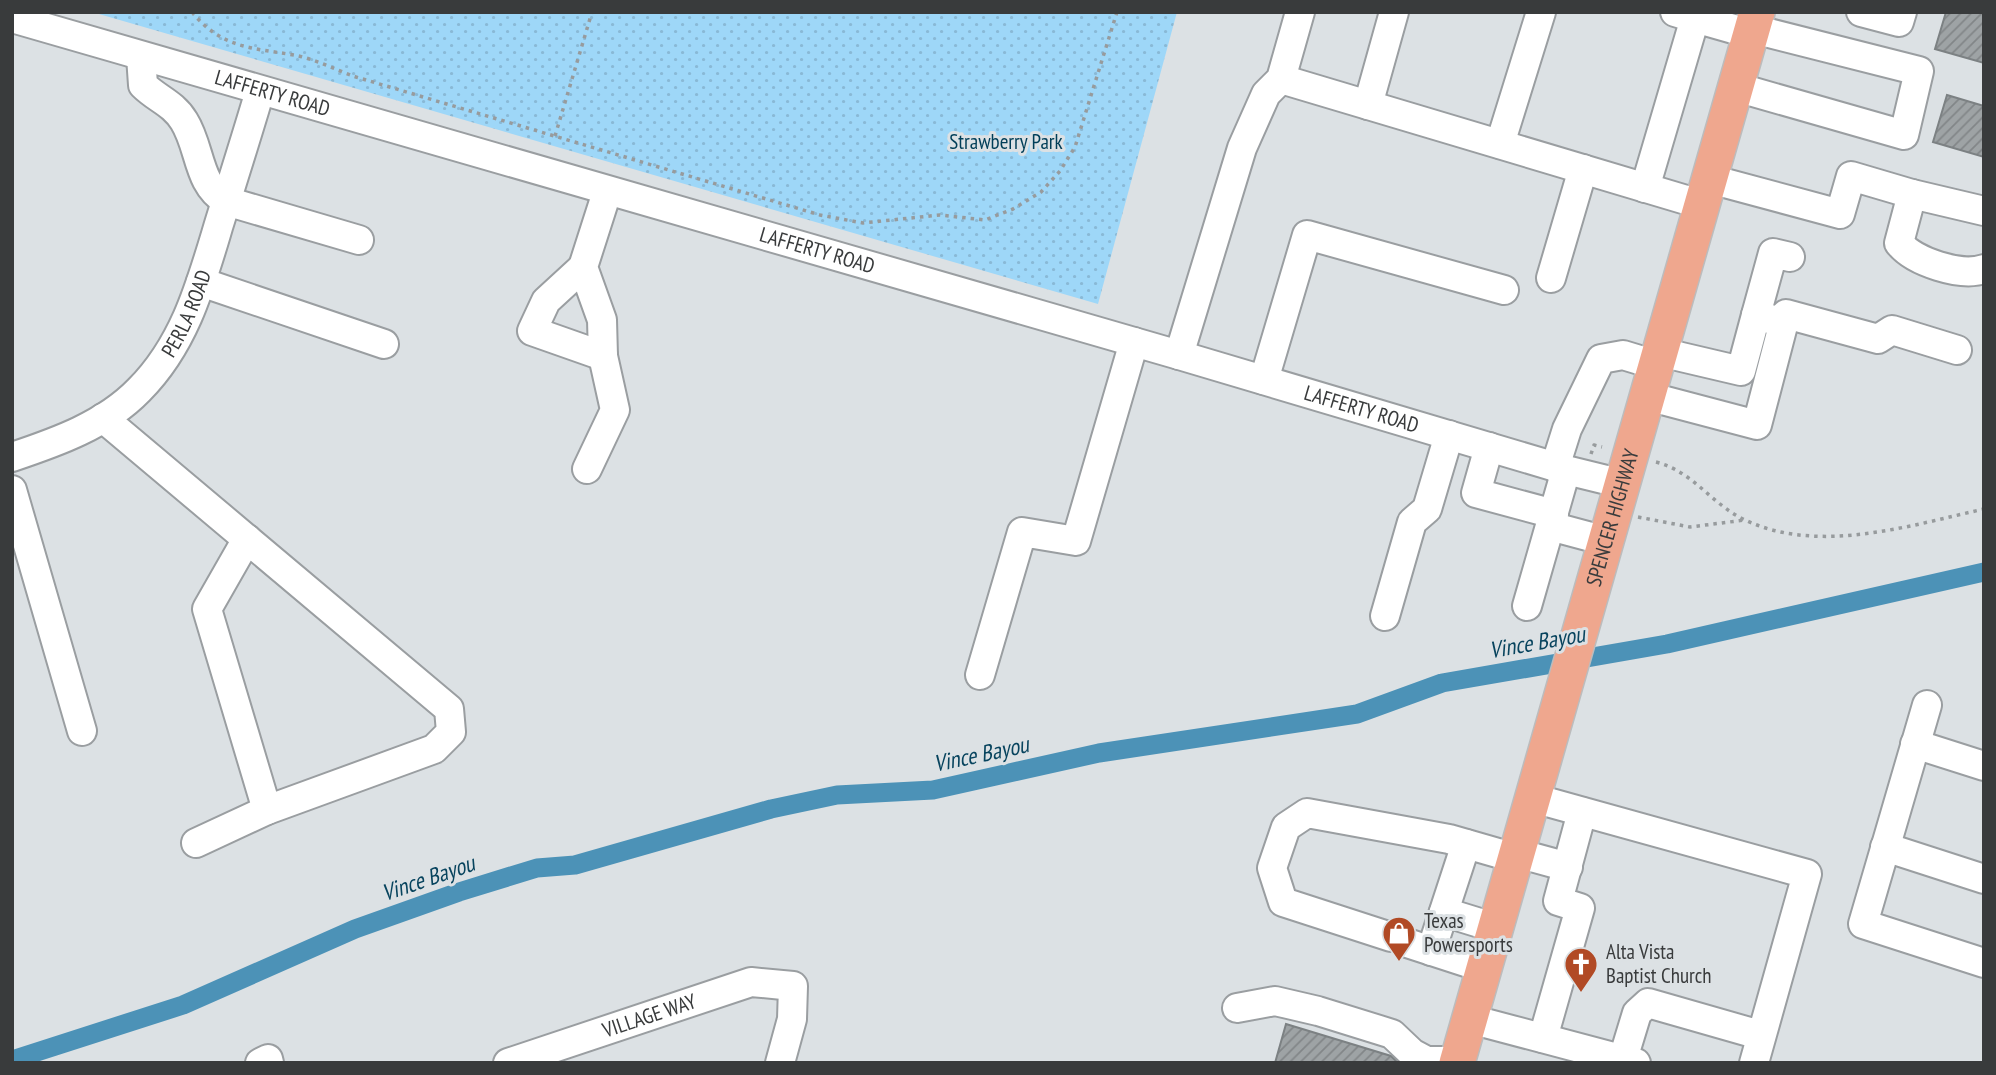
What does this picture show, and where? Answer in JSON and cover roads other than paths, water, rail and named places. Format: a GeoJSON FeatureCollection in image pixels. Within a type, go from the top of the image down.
{"type":"FeatureCollection","features":[{"type":"Feature","properties":{"kind":"main road","name":"SPENCER HIGHWAY"},"geometry":{"type":"LineString","coordinates":[[1458,1062],[1754,25]]}},
{"type":"Feature","properties":{"kind":"street"},"geometry":{"type":"LineString","coordinates":[[1179,355],[1242,148],[1266,94],[1281,79],[1300,12]]}},
{"type":"Feature","properties":{"kind":"street"},"geometry":{"type":"LineString","coordinates":[[1368,105],[1394,12]]}},
{"type":"Feature","properties":{"kind":"street"},"geometry":{"type":"LineString","coordinates":[[1500,145],[1541,12]]}},
{"type":"Feature","properties":{"kind":"street"},"geometry":{"type":"LineString","coordinates":[[1861,12],[1899,22],[1902,12]]}},
{"type":"Feature","properties":{"kind":"street"},"geometry":{"type":"LineString","coordinates":[[1645,188],[1685,15],[1754,25],[1919,71],[1904,135],[1736,87]]}},
{"type":"Feature","properties":{"kind":"street","name":"LAFFERTY ROAD"},"geometry":{"type":"LineString","coordinates":[[12,18],[1179,355],[1560,468],[1623,484]]}},
{"type":"Feature","properties":{"kind":"street"},"geometry":{"type":"LineString","coordinates":[[141,55],[143,85],[172,105],[185,122],[207,184],[213,193],[226,201],[359,240]]}},
{"type":"Feature","properties":{"kind":"street"},"geometry":{"type":"LineString","coordinates":[[1281,79],[1645,188],[1706,192],[1840,214],[1851,176],[1984,211]]}},
{"type":"Feature","properties":{"kind":"street","name":"PERLA ROAD"},"geometry":{"type":"LineString","coordinates":[[12,457],[61,441],[103,418],[139,391],[167,355],[187,321],[201,282],[260,90]]}},
{"type":"Feature","properties":{"kind":"street"},"geometry":{"type":"LineString","coordinates":[[1550,278],[1583,169]]}},
{"type":"Feature","properties":{"kind":"street"},"geometry":{"type":"LineString","coordinates":[[603,356],[531,331],[546,301],[583,267],[607,192]]}},
{"type":"Feature","properties":{"kind":"street"},"geometry":{"type":"LineString","coordinates":[[1912,194],[1899,243],[1909,255],[1970,274],[1984,269]]}},
{"type":"Feature","properties":{"kind":"street"},"geometry":{"type":"LineString","coordinates":[[1264,380],[1307,235],[1504,290]]}},
{"type":"Feature","properties":{"kind":"street"},"geometry":{"type":"LineString","coordinates":[[1655,371],[1741,371],[1773,253],[1790,257]]}},
{"type":"Feature","properties":{"kind":"street"},"geometry":{"type":"LineString","coordinates":[[583,267],[602,320],[603,356],[615,410],[587,469]]}},
{"type":"Feature","properties":{"kind":"street"},"geometry":{"type":"LineString","coordinates":[[201,282],[384,344]]}},
{"type":"Feature","properties":{"kind":"street"},"geometry":{"type":"LineString","coordinates":[[1527,606],[1552,520],[1567,429],[1601,359],[1623,355],[1757,425],[1786,314],[1878,339],[1892,330],[1958,350]]}},
{"type":"Feature","properties":{"kind":"street"},"geometry":{"type":"LineString","coordinates":[[1756,315],[1784,323]]}},
{"type":"Feature","properties":{"kind":"street"},"geometry":{"type":"LineString","coordinates":[[980,675],[1022,532],[1076,541],[1134,342]]}},
{"type":"Feature","properties":{"kind":"street"},"geometry":{"type":"LineString","coordinates":[[103,418],[449,709],[451,732],[435,749],[267,810],[196,843]]}},
{"type":"Feature","properties":{"kind":"street"},"geometry":{"type":"LineString","coordinates":[[1385,615],[1412,522],[1427,509],[1449,435]]}},
{"type":"Feature","properties":{"kind":"street"},"geometry":{"type":"LineString","coordinates":[[1489,447],[1476,493],[1606,541]]}},
{"type":"Feature","properties":{"kind":"street"},"geometry":{"type":"LineString","coordinates":[[12,489],[82,732]]}},
{"type":"Feature","properties":{"kind":"street"},"geometry":{"type":"LineString","coordinates":[[247,539],[207,609],[267,810]]}},
{"type":"Feature","properties":{"kind":"street"},"geometry":{"type":"LineString","coordinates":[[1927,705],[1863,924],[1984,963]]}},
{"type":"Feature","properties":{"kind":"street"},"geometry":{"type":"LineString","coordinates":[[1916,744],[1984,766]]}},
{"type":"Feature","properties":{"kind":"street"},"geometry":{"type":"LineString","coordinates":[[1533,798],[1807,874],[1754,1063]]}},
{"type":"Feature","properties":{"kind":"street"},"geometry":{"type":"LineString","coordinates":[[1544,1038],[1580,908],[1558,901],[1583,812]]}},
{"type":"Feature","properties":{"kind":"street"},"geometry":{"type":"LineString","coordinates":[[1484,968],[1283,902],[1272,868],[1286,827],[1307,813],[1568,867]]}},
{"type":"Feature","properties":{"kind":"street"},"geometry":{"type":"LineString","coordinates":[[1431,951],[1466,844]]}},
{"type":"Feature","properties":{"kind":"street"},"geometry":{"type":"LineString","coordinates":[[1885,847],[1984,879]]}},
{"type":"Feature","properties":{"kind":"street"},"geometry":{"type":"LineString","coordinates":[[1444,912],[1496,928]]}},
{"type":"Feature","properties":{"kind":"street","name":"VILLAGE WAY"},"geometry":{"type":"LineString","coordinates":[[508,1063],[751,982],[793,986],[792,1019],[780,1063]]}},
{"type":"Feature","properties":{"kind":"street"},"geometry":{"type":"LineString","coordinates":[[1237,1008],[1275,1001],[1318,1011],[1392,1034],[1412,1053],[1427,1060],[1458,1062]]}},
{"type":"Feature","properties":{"kind":"street"},"geometry":{"type":"LineString","coordinates":[[1470,1018],[1629,1061],[1637,1013],[1648,1003],[1760,1035]]}},
{"type":"Feature","properties":{"kind":"street"},"geometry":{"type":"LineString","coordinates":[[260,1063],[268,1059],[270,1063]]}},
{"type":"Feature","properties":{"kind":"waterway","name":"Vince Bayou"},"geometry":{"type":"LineString","coordinates":[[12,1060],[183,1005],[355,929],[459,892],[537,868],[575,865],[771,809],[837,795],[933,790],[1099,753],[1357,714],[1442,683],[1667,644],[1984,572]]}},
{"type":"Feature","properties":{"kind":"place","name":"Texas Powersports"},"geometry":{"type":"Point","coordinates":[1399,963]}},
{"type":"Feature","properties":{"kind":"place","name":"Alta Vista Baptist Church"},"geometry":{"type":"Point","coordinates":[1581,994]}},
{"type":"Feature","properties":{"kind":"park label","name":"Strawberry Park"},"geometry":{"type":"Point","coordinates":[1006,142]}}]}
